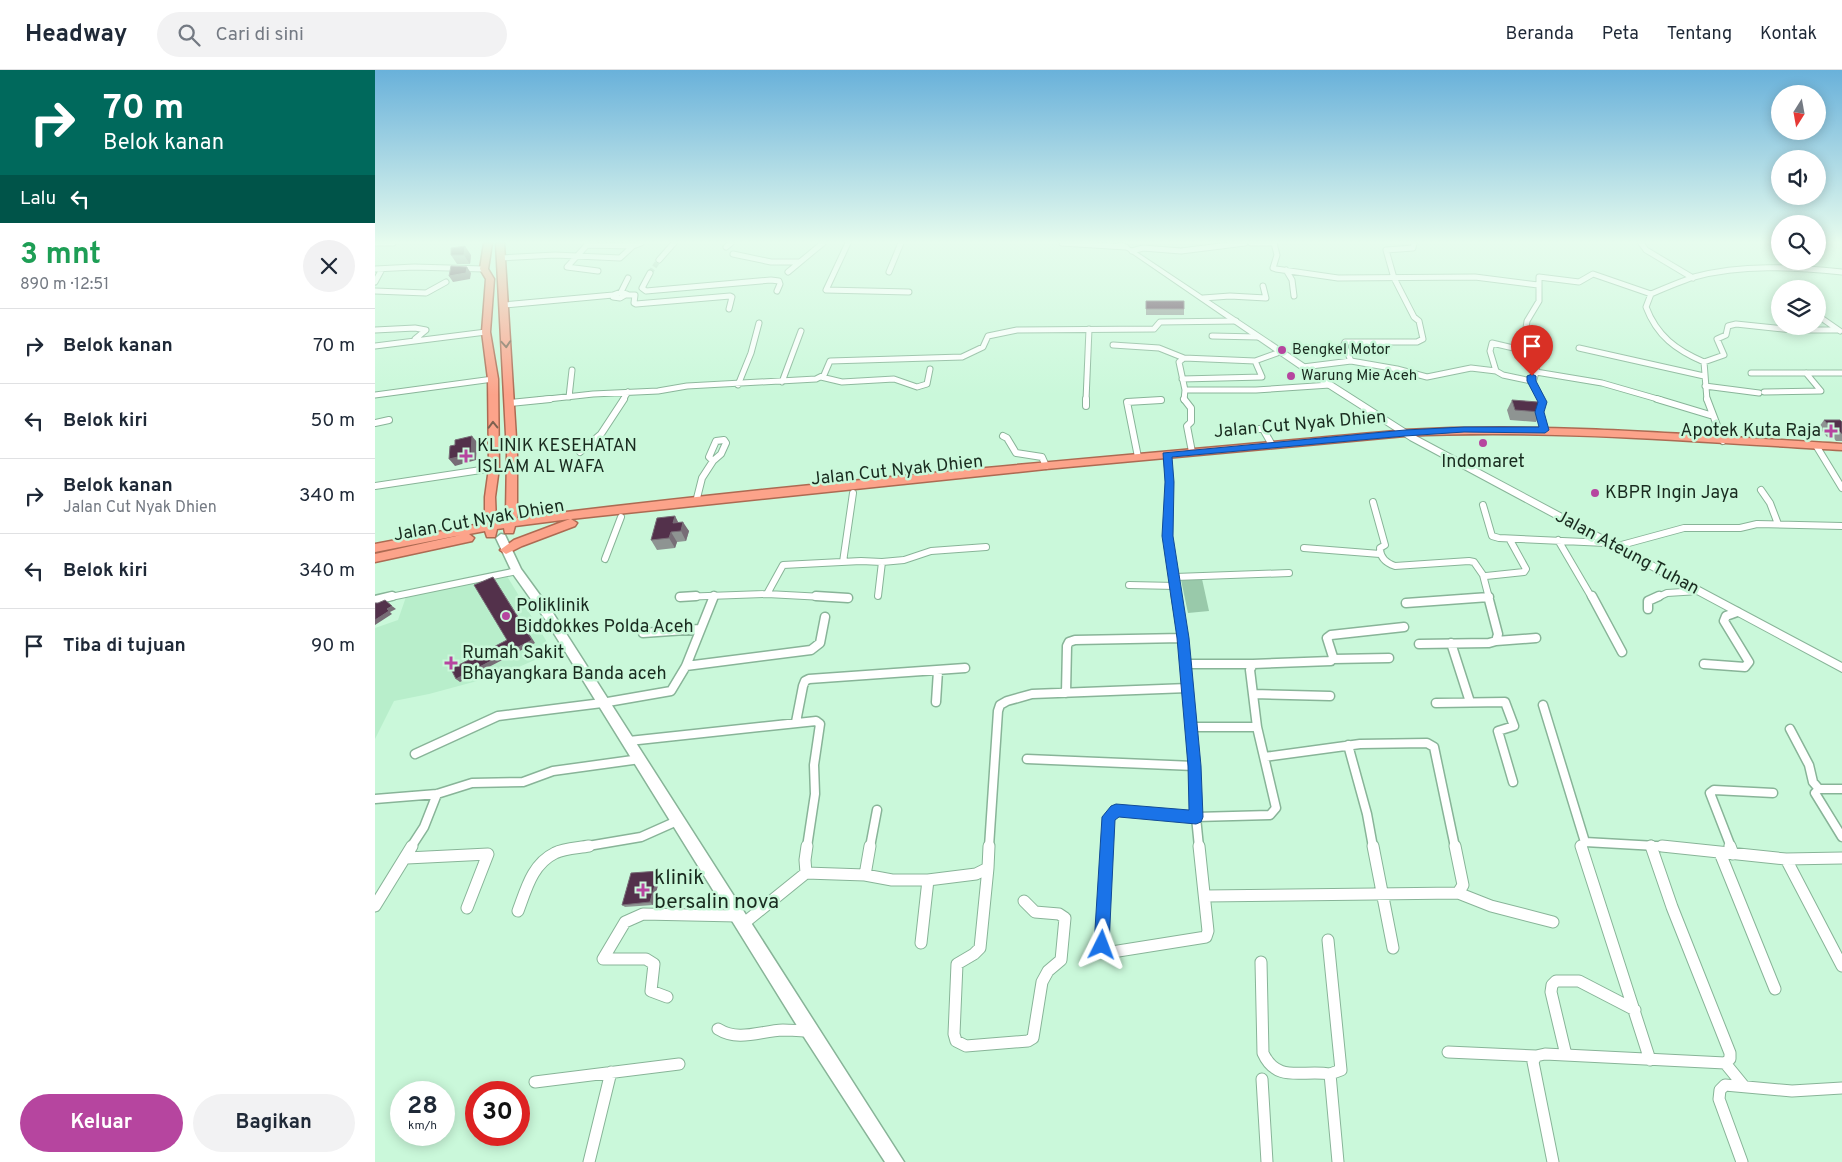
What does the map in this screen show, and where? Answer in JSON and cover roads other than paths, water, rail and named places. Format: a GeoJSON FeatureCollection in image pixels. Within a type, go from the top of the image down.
{"type":"FeatureCollection","features":[{"type":"Feature","properties":{"kind":"highway"},"geometry":{"type":"LineString","coordinates":[[491,294],[486,332],[493,379],[494,468],[490,496],[502,533],[518,543],[571,523]]}},
{"type":"Feature","properties":{"kind":"highway"},"geometry":{"type":"LineString","coordinates":[[502,533],[510,403],[503,294]]}},
{"type":"Feature","properties":{"kind":"highway","name":"Jalan Cut Nyak Dhien"},"geometry":{"type":"LineString","coordinates":[[375,548],[621,517],[1167,458],[1464,430],[1545,430],[1842,447]]}},
{"type":"Feature","properties":{"kind":"highway","name":"Jalan Cut Nyak Dhien"},"geometry":{"type":"LineString","coordinates":[[375,558],[502,533],[696,502],[1138,457],[1167,458],[1192,452],[1409,435]]}},
{"type":"Feature","properties":{"kind":"main road"},"geometry":{"type":"LineString","coordinates":[[502,533],[517,571],[549,616],[602,703],[629,741],[677,821],[895,1162]]}},
{"type":"Feature","properties":{"kind":"street"},"geometry":{"type":"LineString","coordinates":[[504,305],[624,294],[635,296],[633,303],[636,304],[730,296],[732,297],[729,309]]}},
{"type":"Feature","properties":{"kind":"street","name":"Jalan Ateung Tuhan"},"geometry":{"type":"LineString","coordinates":[[1197,294],[1280,352],[1409,435],[1610,545],[1842,668]]}},
{"type":"Feature","properties":{"kind":"street"},"geometry":{"type":"LineString","coordinates":[[1203,298],[1230,296],[1266,298],[1265,294]]}},
{"type":"Feature","properties":{"kind":"street"},"geometry":{"type":"LineString","coordinates":[[1351,361],[1344,344],[1345,342],[1417,342],[1423,339],[1419,321],[1403,294]]}},
{"type":"Feature","properties":{"kind":"street"},"geometry":{"type":"LineString","coordinates":[[1541,294],[1539,303],[1527,320],[1526,327],[1527,332],[1537,345],[1539,354],[1536,372],[1532,376],[1531,381],[1542,402],[1539,412],[1545,430]]}},
{"type":"Feature","properties":{"kind":"street"},"geometry":{"type":"LineString","coordinates":[[1651,294],[1647,300],[1646,307],[1657,332],[1675,348],[1704,362],[1724,355],[1717,339],[1726,334],[1728,326],[1736,324],[1793,330],[1840,331]]}},
{"type":"Feature","properties":{"kind":"street"},"geometry":{"type":"LineString","coordinates":[[1826,320],[1840,331]]}},
{"type":"Feature","properties":{"kind":"street"},"geometry":{"type":"LineString","coordinates":[[821,377],[831,361],[962,357],[983,347],[988,336],[992,334],[1017,330],[1154,329],[1161,322],[1236,321]]}},
{"type":"Feature","properties":{"kind":"street"},"geometry":{"type":"LineString","coordinates":[[738,385],[751,353],[759,323]]}},
{"type":"Feature","properties":{"kind":"street"},"geometry":{"type":"LineString","coordinates":[[1832,324],[1842,324]]}},
{"type":"Feature","properties":{"kind":"street"},"geometry":{"type":"LineString","coordinates":[[375,330],[415,328],[426,330],[414,340]]}},
{"type":"Feature","properties":{"kind":"street"},"geometry":{"type":"LineString","coordinates":[[1085,406],[1089,329]]}},
{"type":"Feature","properties":{"kind":"street"},"geometry":{"type":"LineString","coordinates":[[782,382],[801,331]]}},
{"type":"Feature","properties":{"kind":"street"},"geometry":{"type":"LineString","coordinates":[[375,346],[486,332]]}},
{"type":"Feature","properties":{"kind":"street"},"geometry":{"type":"LineString","coordinates":[[1212,336],[1258,336]]}},
{"type":"Feature","properties":{"kind":"street"},"geometry":{"type":"LineString","coordinates":[[1482,341],[1539,354]]}},
{"type":"Feature","properties":{"kind":"street"},"geometry":{"type":"LineString","coordinates":[[1492,343],[1490,351],[1496,371]]}},
{"type":"Feature","properties":{"kind":"street"},"geometry":{"type":"LineString","coordinates":[[1113,345],[1159,348],[1169,352],[1171,355],[1184,358],[1255,361],[1280,352]]}},
{"type":"Feature","properties":{"kind":"street"},"geometry":{"type":"LineString","coordinates":[[1579,348],[1703,376]]}},
{"type":"Feature","properties":{"kind":"street"},"geometry":{"type":"LineString","coordinates":[[1184,358],[1179,362],[1185,390],[1184,400],[1191,408],[1191,422],[1187,426],[1187,433],[1192,452]]}},
{"type":"Feature","properties":{"kind":"street"},"geometry":{"type":"LineString","coordinates":[[1182,379],[1262,377],[1255,361]]}},
{"type":"Feature","properties":{"kind":"street"},"geometry":{"type":"LineString","coordinates":[[1303,367],[1351,361],[1397,369],[1427,377],[1461,369],[1496,371],[1503,375],[1531,381]]}},
{"type":"Feature","properties":{"kind":"street"},"geometry":{"type":"LineString","coordinates":[[1704,362],[1703,376],[1710,415],[1723,441]]}},
{"type":"Feature","properties":{"kind":"street"},"geometry":{"type":"LineString","coordinates":[[510,403],[658,391],[687,386],[738,385],[821,377],[842,382],[894,379],[901,380],[907,386],[918,387],[927,384],[930,369]]}},
{"type":"Feature","properties":{"kind":"street"},"geometry":{"type":"LineString","coordinates":[[569,397],[572,370]]}},
{"type":"Feature","properties":{"kind":"street"},"geometry":{"type":"LineString","coordinates":[[1536,372],[1572,376],[1710,415]]}},
{"type":"Feature","properties":{"kind":"street"},"geometry":{"type":"LineString","coordinates":[[1751,373],[1842,373]]}},
{"type":"Feature","properties":{"kind":"street"},"geometry":{"type":"LineString","coordinates":[[1705,386],[1762,392],[1821,391],[1806,373]]}},
{"type":"Feature","properties":{"kind":"street"},"geometry":{"type":"LineString","coordinates":[[375,395],[423,386],[469,383],[493,379]]}},
{"type":"Feature","properties":{"kind":"street"},"geometry":{"type":"LineString","coordinates":[[1185,390],[1256,390],[1330,385]]}},
{"type":"Feature","properties":{"kind":"street"},"geometry":{"type":"LineString","coordinates":[[580,452],[601,434],[628,392]]}},
{"type":"Feature","properties":{"kind":"street"},"geometry":{"type":"LineString","coordinates":[[1138,457],[1127,402],[1161,400]]}},
{"type":"Feature","properties":{"kind":"street"},"geometry":{"type":"LineString","coordinates":[[375,423],[389,420]]}},
{"type":"Feature","properties":{"kind":"street"},"geometry":{"type":"LineString","coordinates":[[1247,429],[1263,429],[1273,445]]}},
{"type":"Feature","properties":{"kind":"street"},"geometry":{"type":"LineString","coordinates":[[1003,436],[1007,438],[1013,452],[1018,455],[1042,457],[1046,466]]}},
{"type":"Feature","properties":{"kind":"street"},"geometry":{"type":"LineString","coordinates":[[1817,447],[1842,491]]}},
{"type":"Feature","properties":{"kind":"street"},"geometry":{"type":"LineString","coordinates":[[1167,458],[1167,536],[1175,576],[1186,664],[1196,817],[1208,931],[1206,937],[1112,952],[1106,950],[1102,945],[1109,817],[1116,810],[1196,817],[1270,815],[1273,813],[1275,808],[1257,727],[1250,670],[1253,664]]}},
{"type":"Feature","properties":{"kind":"street"},"geometry":{"type":"LineString","coordinates":[[696,502],[698,485],[713,461]]}},
{"type":"Feature","properties":{"kind":"street"},"geometry":{"type":"LineString","coordinates":[[375,486],[494,468]]}},
{"type":"Feature","properties":{"kind":"street"},"geometry":{"type":"LineString","coordinates":[[1761,490],[1771,503],[1778,524]]}},
{"type":"Feature","properties":{"kind":"street"},"geometry":{"type":"LineString","coordinates":[[843,562],[853,493]]}},
{"type":"Feature","properties":{"kind":"street"},"geometry":{"type":"LineString","coordinates":[[1373,502],[1385,545],[1380,548],[1380,554],[1388,564],[1395,566],[1474,562],[1483,575],[1498,634],[1497,641]]}},
{"type":"Feature","properties":{"kind":"street"},"geometry":{"type":"LineString","coordinates":[[1483,505],[1492,536],[1510,540],[1558,540],[1610,545],[1673,532],[1679,528],[1740,528],[1757,524],[1842,526]]}},
{"type":"Feature","properties":{"kind":"street"},"geometry":{"type":"LineString","coordinates":[[605,558],[621,517]]}},
{"type":"Feature","properties":{"kind":"street"},"geometry":{"type":"LineString","coordinates":[[1483,575],[1524,572],[1525,569],[1510,540]]}},
{"type":"Feature","properties":{"kind":"street"},"geometry":{"type":"LineString","coordinates":[[1558,540],[1622,652]]}},
{"type":"Feature","properties":{"kind":"street"},"geometry":{"type":"LineString","coordinates":[[767,594],[783,566],[843,562],[882,562],[903,560],[931,551],[986,547]]}},
{"type":"Feature","properties":{"kind":"street"},"geometry":{"type":"LineString","coordinates":[[1304,548],[1380,554]]}},
{"type":"Feature","properties":{"kind":"street"},"geometry":{"type":"LineString","coordinates":[[878,596],[882,562]]}},
{"type":"Feature","properties":{"kind":"street"},"geometry":{"type":"LineString","coordinates":[[375,600],[517,571]]}},
{"type":"Feature","properties":{"kind":"street"},"geometry":{"type":"LineString","coordinates":[[1175,576],[1289,573]]}},
{"type":"Feature","properties":{"kind":"street"},"geometry":{"type":"LineString","coordinates":[[1129,586],[1176,586]]}},
{"type":"Feature","properties":{"kind":"street"},"geometry":{"type":"LineString","coordinates":[[1648,609],[1648,600],[1657,596],[1699,591]]}},
{"type":"Feature","properties":{"kind":"street"},"geometry":{"type":"LineString","coordinates":[[680,597],[767,594],[848,598]]}},
{"type":"Feature","properties":{"kind":"street"},"geometry":{"type":"LineString","coordinates":[[415,754],[498,716],[602,703],[671,691],[675,688],[686,666],[714,596]]}},
{"type":"Feature","properties":{"kind":"street"},"geometry":{"type":"LineString","coordinates":[[1406,602],[1489,597]]}},
{"type":"Feature","properties":{"kind":"street"},"geometry":{"type":"LineString","coordinates":[[1704,664],[1745,667],[1749,662],[1724,621],[1727,616],[1737,612]]}},
{"type":"Feature","properties":{"kind":"street"},"geometry":{"type":"LineString","coordinates":[[686,666],[811,650],[820,643],[825,616]]}},
{"type":"Feature","properties":{"kind":"street"},"geometry":{"type":"LineString","coordinates":[[1333,659],[1327,642],[1327,638],[1331,634],[1404,627]]}},
{"type":"Feature","properties":{"kind":"street"},"geometry":{"type":"LineString","coordinates":[[643,633],[700,629]]}},
{"type":"Feature","properties":{"kind":"street"},"geometry":{"type":"LineString","coordinates":[[1066,693],[1067,646],[1069,642],[1075,640],[1183,638]]}},
{"type":"Feature","properties":{"kind":"street"},"geometry":{"type":"LineString","coordinates":[[1419,644],[1535,638]]}},
{"type":"Feature","properties":{"kind":"street"},"geometry":{"type":"LineString","coordinates":[[1451,643],[1471,702]]}},
{"type":"Feature","properties":{"kind":"street"},"geometry":{"type":"LineString","coordinates":[[1186,664],[1253,664],[1389,658]]}},
{"type":"Feature","properties":{"kind":"street"},"geometry":{"type":"LineString","coordinates":[[797,722],[803,686],[805,681],[809,679],[965,668]]}},
{"type":"Feature","properties":{"kind":"street"},"geometry":{"type":"LineString","coordinates":[[937,702],[938,671]]}},
{"type":"Feature","properties":{"kind":"street"},"geometry":{"type":"LineString","coordinates":[[1024,901],[1035,912],[1059,914],[1065,918],[1061,960],[1047,970],[1042,982],[1033,1038],[1028,1041],[966,1046],[956,1041],[954,1034],[957,964],[959,961],[975,955],[980,948],[988,868],[998,711],[1000,705],[1007,701],[1033,694],[1188,688]]}},
{"type":"Feature","properties":{"kind":"street"},"geometry":{"type":"LineString","coordinates":[[1253,694],[1330,696]]}},
{"type":"Feature","properties":{"kind":"street"},"geometry":{"type":"LineString","coordinates":[[1436,703],[1505,702],[1514,726],[1498,731],[1513,782]]}},
{"type":"Feature","properties":{"kind":"street"},"geometry":{"type":"LineString","coordinates":[[1543,705],[1585,842]]}},
{"type":"Feature","properties":{"kind":"street"},"geometry":{"type":"LineString","coordinates":[[629,741],[816,721],[820,724],[814,765],[815,794],[805,860],[806,873]]}},
{"type":"Feature","properties":{"kind":"street"},"geometry":{"type":"LineString","coordinates":[[1190,727],[1257,727]]}},
{"type":"Feature","properties":{"kind":"street"},"geometry":{"type":"LineString","coordinates":[[1790,728],[1809,764],[1813,782],[1819,789]]}},
{"type":"Feature","properties":{"kind":"street"},"geometry":{"type":"LineString","coordinates":[[1264,757],[1349,745],[1427,743],[1434,747],[1463,885],[1458,893]]}},
{"type":"Feature","properties":{"kind":"street"},"geometry":{"type":"LineString","coordinates":[[1349,745],[1367,814],[1393,948]]}},
{"type":"Feature","properties":{"kind":"street"},"geometry":{"type":"LineString","coordinates":[[375,800],[437,794],[472,783],[523,782],[553,771],[640,759]]}},
{"type":"Feature","properties":{"kind":"street"},"geometry":{"type":"LineString","coordinates":[[1027,759],[1194,766]]}},
{"type":"Feature","properties":{"kind":"street"},"geometry":{"type":"LineString","coordinates":[[1842,789],[1819,789],[1815,793],[1842,837]]}},
{"type":"Feature","properties":{"kind":"street"},"geometry":{"type":"LineString","coordinates":[[1733,854],[1710,793],[1714,790],[1773,793]]}},
{"type":"Feature","properties":{"kind":"street"},"geometry":{"type":"LineString","coordinates":[[375,906],[379,893],[407,858],[424,827],[437,794]]}},
{"type":"Feature","properties":{"kind":"street"},"geometry":{"type":"LineString","coordinates":[[865,875],[877,810]]}},
{"type":"Feature","properties":{"kind":"street"},"geometry":{"type":"LineString","coordinates":[[518,911],[537,867],[544,859],[556,852],[641,837],[677,821]]}},
{"type":"Feature","properties":{"kind":"street"},"geometry":{"type":"LineString","coordinates":[[1585,842],[1651,845],[1786,859],[1842,858]]}},
{"type":"Feature","properties":{"kind":"street"},"geometry":{"type":"LineString","coordinates":[[1585,842],[1581,848],[1650,1060]]}},
{"type":"Feature","properties":{"kind":"street"},"geometry":{"type":"LineString","coordinates":[[1448,1052],[1536,1056],[1545,1054],[1725,1062],[1730,1059],[1730,1053],[1651,845]]}},
{"type":"Feature","properties":{"kind":"street"},"geometry":{"type":"LineString","coordinates":[[1720,853],[1775,989]]}},
{"type":"Feature","properties":{"kind":"street"},"geometry":{"type":"LineString","coordinates":[[407,858],[489,854],[467,908]]}},
{"type":"Feature","properties":{"kind":"street"},"geometry":{"type":"LineString","coordinates":[[1786,859],[1842,966]]}},
{"type":"Feature","properties":{"kind":"street"},"geometry":{"type":"LineString","coordinates":[[667,997],[651,991],[654,964],[646,960],[603,958],[625,922],[643,914],[740,920],[806,873],[865,875],[892,880],[928,880],[976,874],[988,868]]}},
{"type":"Feature","properties":{"kind":"street"},"geometry":{"type":"LineString","coordinates":[[921,943],[928,880]]}},
{"type":"Feature","properties":{"kind":"street"},"geometry":{"type":"LineString","coordinates":[[1205,896],[1458,893],[1491,906],[1553,922]]}},
{"type":"Feature","properties":{"kind":"street"},"geometry":{"type":"LineString","coordinates":[[1261,962],[1263,1053],[1269,1066],[1286,1073],[1309,1072],[1329,1074],[1341,1070],[1328,940]]}},
{"type":"Feature","properties":{"kind":"street"},"geometry":{"type":"LineString","coordinates":[[1566,1055],[1551,992],[1552,985],[1557,981],[1579,981],[1635,1010]]}},
{"type":"Feature","properties":{"kind":"street"},"geometry":{"type":"LineString","coordinates":[[718,1028],[723,1034],[732,1036],[784,1030],[810,1031]]}},
{"type":"Feature","properties":{"kind":"street"},"geometry":{"type":"LineString","coordinates":[[1536,1056],[1533,1062],[1553,1162]]}},
{"type":"Feature","properties":{"kind":"street"},"geometry":{"type":"LineString","coordinates":[[1725,1062],[1743,1085]]}},
{"type":"Feature","properties":{"kind":"street"},"geometry":{"type":"LineString","coordinates":[[535,1082],[679,1064]]}},
{"type":"Feature","properties":{"kind":"street"},"geometry":{"type":"LineString","coordinates":[[589,1162],[611,1072]]}},
{"type":"Feature","properties":{"kind":"street"},"geometry":{"type":"LineString","coordinates":[[1329,1074],[1338,1162]]}},
{"type":"Feature","properties":{"kind":"street"},"geometry":{"type":"LineString","coordinates":[[1262,1079],[1267,1162]]}},
{"type":"Feature","properties":{"kind":"street"},"geometry":{"type":"LineString","coordinates":[[1742,1162],[1719,1099],[1719,1090],[1725,1085],[1743,1085],[1793,1091],[1842,1088]]}},
{"type":"Feature","properties":{"kind":"place","name":"Bengkel Motor"},"geometry":{"type":"Point","coordinates":[1282,350]}},
{"type":"Feature","properties":{"kind":"place","name":"Warung Mie Aceh"},"geometry":{"type":"Point","coordinates":[1291,376]}},
{"type":"Feature","properties":{"kind":"place","name":"Apotek Kuta Raja"},"geometry":{"type":"Point","coordinates":[1831,431]}},
{"type":"Feature","properties":{"kind":"place","name":"Indomaret"},"geometry":{"type":"Point","coordinates":[1483,443]}},
{"type":"Feature","properties":{"kind":"place","name":"KLINIK KESEHATAN ISLAM AL WAFA"},"geometry":{"type":"Point","coordinates":[466,456]}},
{"type":"Feature","properties":{"kind":"place","name":"KBPR Ingin Jaya"},"geometry":{"type":"Point","coordinates":[1595,493]}},
{"type":"Feature","properties":{"kind":"place","name":"Poliklinik Biddokkes Polda Aceh"},"geometry":{"type":"Point","coordinates":[506,616]}},
{"type":"Feature","properties":{"kind":"place","name":"Rumah Sakit Bhayangkara Banda aceh"},"geometry":{"type":"Point","coordinates":[451,663]}},
{"type":"Feature","properties":{"kind":"place","name":"klinik bersalin nova"},"geometry":{"type":"Point","coordinates":[643,890]}}]}
